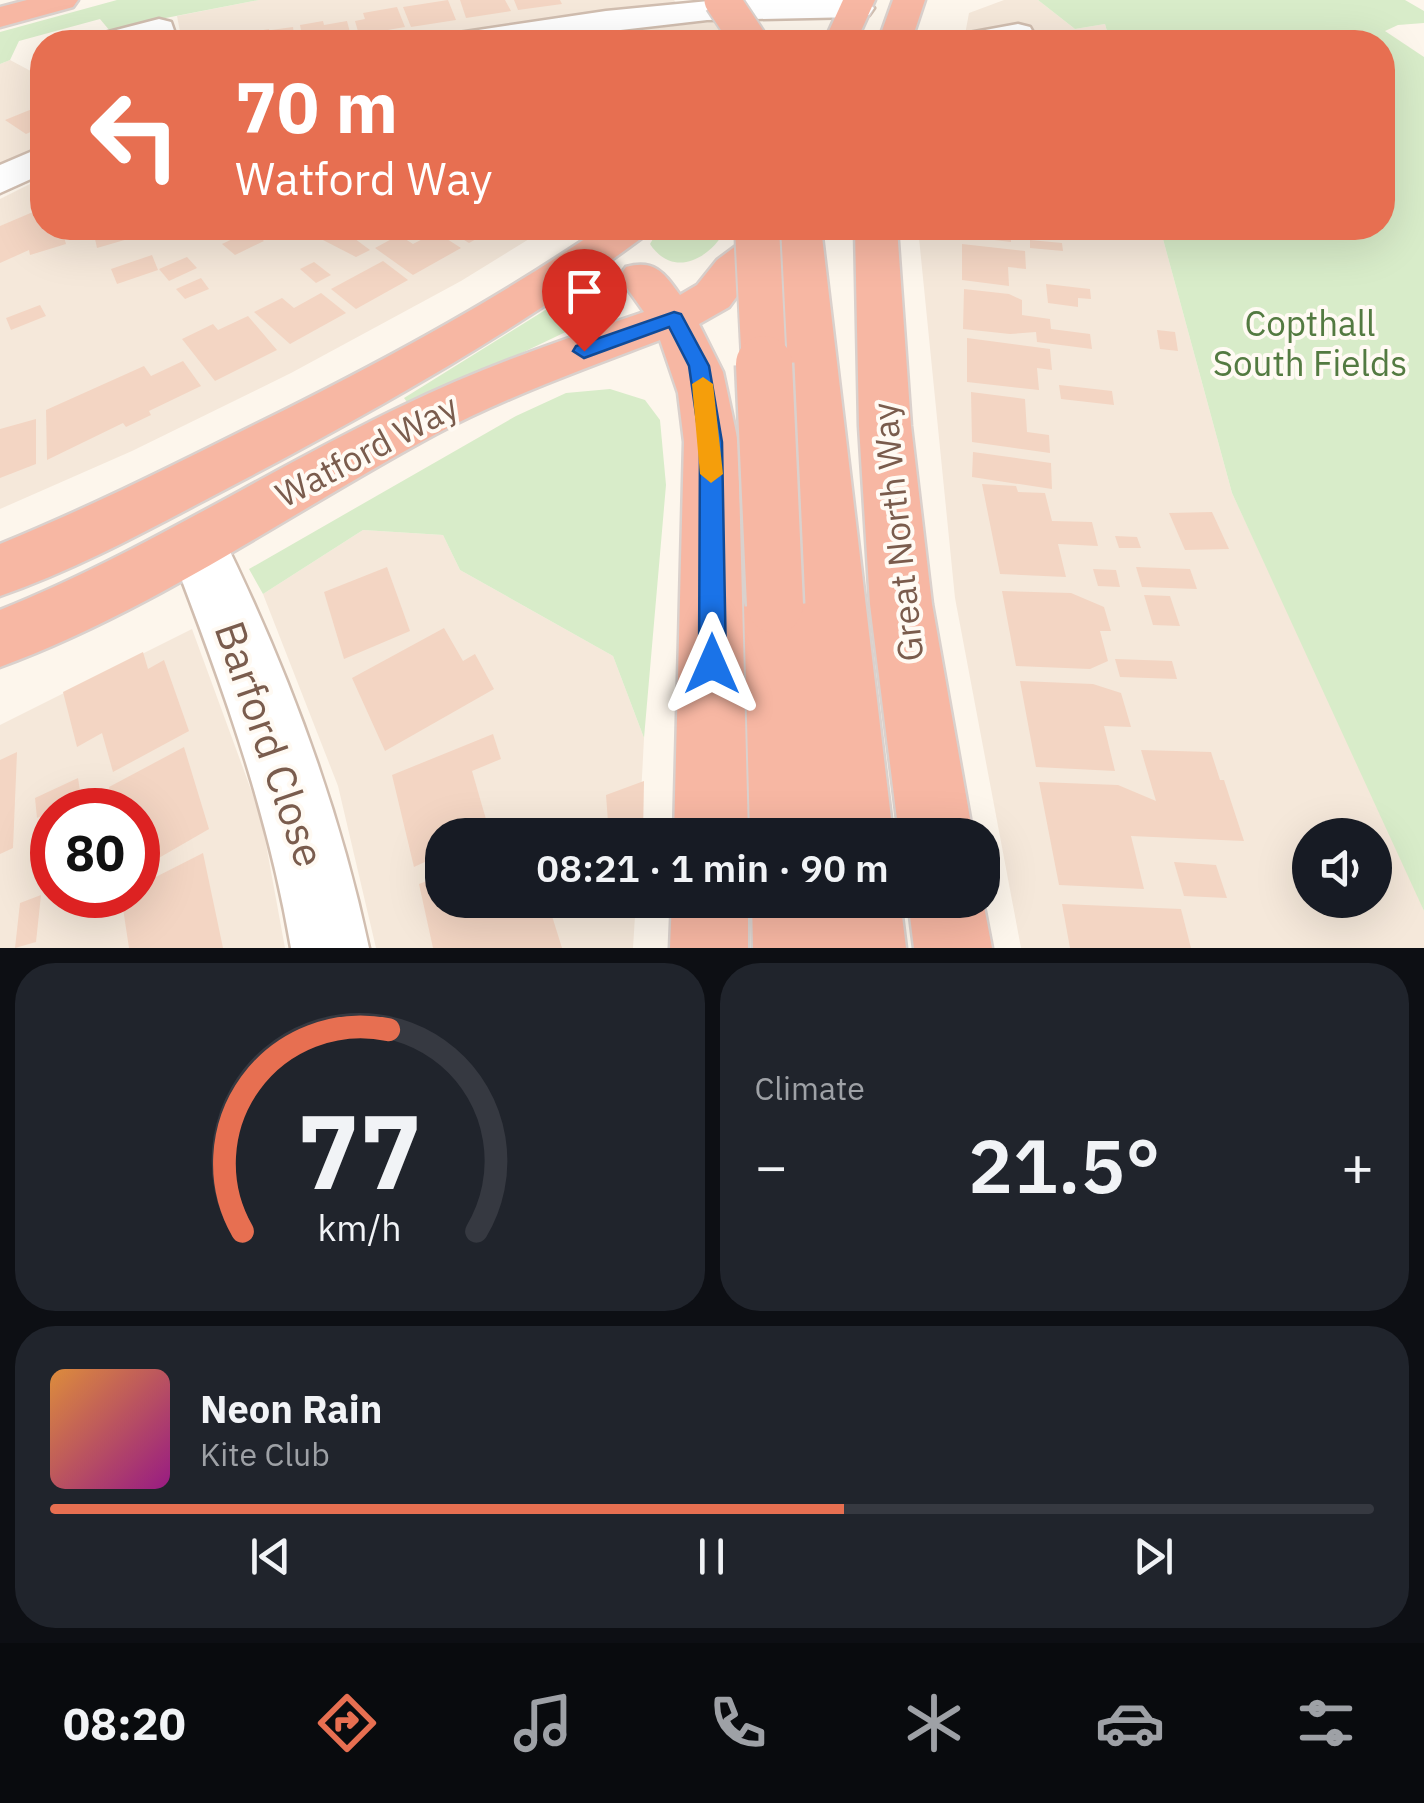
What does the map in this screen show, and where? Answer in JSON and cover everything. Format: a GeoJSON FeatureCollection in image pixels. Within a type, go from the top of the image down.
{"type":"FeatureCollection","features":[{"type":"Feature","properties":{"kind":"highway"},"geometry":{"type":"LineString","coordinates":[[0,17],[62,0]]}},
{"type":"Feature","properties":{"kind":"highway"},"geometry":{"type":"LineString","coordinates":[[899,30],[908,0]]}},
{"type":"Feature","properties":{"kind":"highway"},"geometry":{"type":"LineString","coordinates":[[849,30],[868,3]]}},
{"type":"Feature","properties":{"kind":"highway"},"geometry":{"type":"LineString","coordinates":[[706,4],[713,30]]}},
{"type":"Feature","properties":{"kind":"highway"},"geometry":{"type":"LineString","coordinates":[[706,4],[736,30]]}},
{"type":"Feature","properties":{"kind":"highway","name":"Watford Way"},"geometry":{"type":"LineString","coordinates":[[0,571],[98,528],[397,376],[548,286],[610,240]]}},
{"type":"Feature","properties":{"kind":"highway"},"geometry":{"type":"LineString","coordinates":[[620,240],[618,256],[628,269],[642,277],[674,318],[699,366],[706,398],[711,460],[711,818]]}},
{"type":"Feature","properties":{"kind":"highway"},"geometry":{"type":"LineString","coordinates":[[787,818],[805,605],[800,240]]}},
{"type":"Feature","properties":{"kind":"highway","name":"Great North Way"},"geometry":{"type":"LineString","coordinates":[[877,240],[885,426],[901,604],[933,818]]}},
{"type":"Feature","properties":{"kind":"highway"},"geometry":{"type":"LineString","coordinates":[[642,277],[672,278],[745,249],[805,605],[852,818]]}},
{"type":"Feature","properties":{"kind":"highway","name":"Watford Way"},"geometry":{"type":"LineString","coordinates":[[0,639],[63,613],[197,544],[417,421],[556,360],[674,318],[712,296],[745,249]]}},
{"type":"Feature","properties":{"kind":"highway"},"geometry":{"type":"LineString","coordinates":[[556,360],[649,368],[675,375],[706,398]]}},
{"type":"Feature","properties":{"kind":"highway"},"geometry":{"type":"LineString","coordinates":[[710,918],[710,948]]}},
{"type":"Feature","properties":{"kind":"highway"},"geometry":{"type":"LineString","coordinates":[[791,918],[792,948]]}},
{"type":"Feature","properties":{"kind":"highway"},"geometry":{"type":"LineString","coordinates":[[864,918],[867,948]]}},
{"type":"Feature","properties":{"kind":"highway"},"geometry":{"type":"LineString","coordinates":[[949,918],[953,948]]}},
{"type":"Feature","properties":{"kind":"street"},"geometry":{"type":"LineString","coordinates":[[536,30],[706,4],[868,3]]}},
{"type":"Feature","properties":{"kind":"street"},"geometry":{"type":"LineString","coordinates":[[0,180],[30,165]]}},
{"type":"Feature","properties":{"kind":"street","name":"Barford Close"},"geometry":{"type":"LineString","coordinates":[[197,544],[290,778],[302,815],[330,948]]}},
{"type":"Feature","properties":{"kind":"shaded area"},"geometry":{"type":"Polygon","coordinates":[[[259,0],[674,0],[677,4],[477,30],[180,30],[177,16],[259,0]]]}},
{"type":"Feature","properties":{"kind":"shaded area"},"geometry":{"type":"Polygon","coordinates":[[[1004,0],[1038,0],[1075,29],[1105,24],[1107,30],[966,30],[969,13],[1004,0]]]}},
{"type":"Feature","properties":{"kind":"shaded area"},"geometry":{"type":"Polygon","coordinates":[[[728,20],[743,30],[637,30],[728,20]]]}},
{"type":"Feature","properties":{"kind":"shaded area"},"geometry":{"type":"Polygon","coordinates":[[[10,60],[30,71],[30,151],[0,165],[0,64],[10,60]]]}},
{"type":"Feature","properties":{"kind":"shaded area"},"geometry":{"type":"Polygon","coordinates":[[[30,184],[30,240],[528,240],[461,281],[291,373],[132,451],[0,509],[0,199],[30,184]]]}},
{"type":"Feature","properties":{"kind":"shaded area"},"geometry":{"type":"Polygon","coordinates":[[[919,240],[1163,240],[1232,493],[1384,818],[1292,818],[1292,918],[1392,918],[1392,835],[1424,911],[1424,948],[1021,948],[1000,818],[996,818],[955,598],[919,240]]]}},
{"type":"Feature","properties":{"kind":"shaded area"},"geometry":{"type":"Polygon","coordinates":[[[363,530],[443,535],[460,570],[613,656],[644,738],[640,818],[425,818],[425,918],[635,918],[633,948],[376,948],[338,786],[263,594],[363,530]]]}},
{"type":"Feature","properties":{"kind":"shaded area"},"geometry":{"type":"Polygon","coordinates":[[[192,629],[261,817],[285,948],[0,948],[0,725],[192,629]]]}},
{"type":"Feature","properties":{"kind":"green space"},"geometry":{"type":"Polygon","coordinates":[[[117,0],[259,0],[150,21],[130,30],[109,30],[100,19],[60,30],[30,30],[30,38],[19,41],[10,60],[0,64],[0,32],[117,0]]]}},
{"type":"Feature","properties":{"kind":"green space","name":"Copthall South Fields"},"geometry":{"type":"Polygon","coordinates":[[[1038,0],[1405,0],[1424,11],[1424,23],[1387,30],[1107,30],[1105,24],[1075,29],[1038,0]]]}},
{"type":"Feature","properties":{"kind":"green space","name":"Copthall South Fields"},"geometry":{"type":"Polygon","coordinates":[[[1395,38],[1424,57],[1424,911],[1392,841],[1392,818],[1381,818],[1232,493],[1163,240],[1395,240],[1395,38]]]}},
{"type":"Feature","properties":{"kind":"green space"},"geometry":{"type":"Polygon","coordinates":[[[652,240],[719,240],[701,256],[680,263],[659,255],[650,244],[652,240]]]}},
{"type":"Feature","properties":{"kind":"green space"},"geometry":{"type":"Polygon","coordinates":[[[571,294],[611,319],[574,328],[410,406],[404,398],[571,294]]]}},
{"type":"Feature","properties":{"kind":"green space"},"geometry":{"type":"Polygon","coordinates":[[[610,389],[645,400],[660,420],[666,485],[644,738],[613,656],[460,570],[443,535],[363,530],[263,594],[249,569],[516,416],[566,393],[610,389]]]}},
{"type":"Feature","properties":{"kind":"building"},"geometry":{"type":"Polygon","coordinates":[[[448,0],[456,20],[411,27],[403,7],[448,0]]]}},
{"type":"Feature","properties":{"kind":"building"},"geometry":{"type":"Polygon","coordinates":[[[460,0],[505,0],[511,11],[466,18],[460,0]]]}},
{"type":"Feature","properties":{"kind":"building"},"geometry":{"type":"Polygon","coordinates":[[[514,0],[560,0],[562,4],[518,10],[514,0]]]}},
{"type":"Feature","properties":{"kind":"building"},"geometry":{"type":"Polygon","coordinates":[[[397,7],[405,27],[358,30],[355,21],[365,19],[363,13],[397,7]]]}},
{"type":"Feature","properties":{"kind":"building"},"geometry":{"type":"Polygon","coordinates":[[[347,21],[349,30],[301,30],[300,25],[347,21]]]}},
{"type":"Feature","properties":{"kind":"building"},"geometry":{"type":"Polygon","coordinates":[[[30,110],[30,132],[26,134],[5,120],[30,110]]]}},
{"type":"Feature","properties":{"kind":"building"},"geometry":{"type":"Polygon","coordinates":[[[30,213],[30,240],[65,240],[66,244],[30,255],[29,250],[0,263],[0,226],[30,213]]]}},
{"type":"Feature","properties":{"kind":"building"},"geometry":{"type":"Polygon","coordinates":[[[95,240],[125,240],[97,248],[95,240]]]}},
{"type":"Feature","properties":{"kind":"building"},"geometry":{"type":"Polygon","coordinates":[[[230,240],[264,241],[235,255],[222,244],[230,240]]]}},
{"type":"Feature","properties":{"kind":"building"},"geometry":{"type":"Polygon","coordinates":[[[323,240],[356,240],[370,250],[356,257],[323,240]]]}},
{"type":"Feature","properties":{"kind":"building"},"geometry":{"type":"Polygon","coordinates":[[[390,240],[413,244],[421,240],[448,240],[461,248],[413,275],[375,248],[390,240]]]}},
{"type":"Feature","properties":{"kind":"building"},"geometry":{"type":"Polygon","coordinates":[[[1030,240],[1062,243],[1063,251],[1030,248],[1030,240]]]}},
{"type":"Feature","properties":{"kind":"building"},"geometry":{"type":"Polygon","coordinates":[[[962,244],[1025,251],[1026,269],[1008,267],[1009,286],[962,280],[962,244]]]}},
{"type":"Feature","properties":{"kind":"building"},"geometry":{"type":"Polygon","coordinates":[[[152,255],[158,270],[117,284],[111,269],[152,255]]]}},
{"type":"Feature","properties":{"kind":"building"},"geometry":{"type":"Polygon","coordinates":[[[187,257],[197,268],[169,281],[159,269],[187,257]]]}},
{"type":"Feature","properties":{"kind":"building"},"geometry":{"type":"Polygon","coordinates":[[[383,261],[408,280],[356,309],[331,289],[383,261]]]}},
{"type":"Feature","properties":{"kind":"building"},"geometry":{"type":"Polygon","coordinates":[[[314,262],[331,275],[316,283],[300,269],[314,262]]]}},
{"type":"Feature","properties":{"kind":"building"},"geometry":{"type":"Polygon","coordinates":[[[201,278],[209,289],[185,299],[176,289],[201,278]]]}},
{"type":"Feature","properties":{"kind":"building"},"geometry":{"type":"Polygon","coordinates":[[[1046,284],[1090,289],[1091,299],[1078,298],[1078,307],[1048,303],[1046,284]]]}},
{"type":"Feature","properties":{"kind":"building"},"geometry":{"type":"Polygon","coordinates":[[[964,289],[1009,294],[1022,300],[1022,315],[1050,319],[1051,329],[1090,334],[1092,349],[1037,342],[1036,332],[1010,334],[963,329],[964,289]]]}},
{"type":"Feature","properties":{"kind":"building"},"geometry":{"type":"Polygon","coordinates":[[[321,293],[346,313],[290,344],[254,312],[282,298],[294,308],[321,293]]]}},
{"type":"Feature","properties":{"kind":"building"},"geometry":{"type":"Polygon","coordinates":[[[40,305],[46,316],[11,330],[6,318],[40,305]]]}},
{"type":"Feature","properties":{"kind":"building"},"geometry":{"type":"Polygon","coordinates":[[[248,316],[277,350],[215,381],[182,339],[213,324],[218,330],[248,316]]]}},
{"type":"Feature","properties":{"kind":"building"},"geometry":{"type":"Polygon","coordinates":[[[1157,330],[1175,332],[1178,351],[1160,349],[1157,330]]]}},
{"type":"Feature","properties":{"kind":"building"},"geometry":{"type":"Polygon","coordinates":[[[967,338],[1050,349],[1052,370],[1037,368],[1039,390],[967,382],[967,338]]]}},
{"type":"Feature","properties":{"kind":"building"},"geometry":{"type":"Polygon","coordinates":[[[183,361],[201,386],[149,411],[151,415],[126,427],[123,423],[47,460],[46,410],[144,366],[151,376],[183,361]]]}},
{"type":"Feature","properties":{"kind":"building"},"geometry":{"type":"Polygon","coordinates":[[[1059,385],[1112,391],[1114,405],[1061,399],[1059,385]]]}},
{"type":"Feature","properties":{"kind":"building"},"geometry":{"type":"Polygon","coordinates":[[[971,392],[1025,399],[1027,432],[1049,435],[1050,453],[972,442],[971,392]]]}},
{"type":"Feature","properties":{"kind":"building"},"geometry":{"type":"Polygon","coordinates":[[[36,419],[36,464],[0,478],[0,429],[36,419]]]}},
{"type":"Feature","properties":{"kind":"building"},"geometry":{"type":"Polygon","coordinates":[[[973,452],[1051,463],[1052,489],[972,477],[973,452]]]}},
{"type":"Feature","properties":{"kind":"building"},"geometry":{"type":"Polygon","coordinates":[[[982,484],[1045,493],[1052,521],[1092,522],[1098,546],[1058,544],[1066,577],[1000,574],[982,484]]]}},
{"type":"Feature","properties":{"kind":"building"},"geometry":{"type":"Polygon","coordinates":[[[1212,512],[1229,549],[1185,550],[1169,513],[1212,512]]]}},
{"type":"Feature","properties":{"kind":"building"},"geometry":{"type":"Polygon","coordinates":[[[1115,536],[1137,537],[1141,548],[1119,548],[1115,536]]]}},
{"type":"Feature","properties":{"kind":"building"},"geometry":{"type":"Polygon","coordinates":[[[387,567],[410,631],[344,659],[324,592],[387,567]]]}},
{"type":"Feature","properties":{"kind":"building"},"geometry":{"type":"Polygon","coordinates":[[[1136,567],[1190,569],[1197,589],[1142,587],[1136,567]]]}},
{"type":"Feature","properties":{"kind":"building"},"geometry":{"type":"Polygon","coordinates":[[[1093,569],[1116,570],[1120,587],[1098,586],[1093,569]]]}},
{"type":"Feature","properties":{"kind":"building"},"geometry":{"type":"Polygon","coordinates":[[[1002,591],[1071,593],[1104,607],[1111,631],[1100,631],[1108,661],[1090,669],[1016,666],[1002,591]]]}},
{"type":"Feature","properties":{"kind":"building"},"geometry":{"type":"Polygon","coordinates":[[[1144,595],[1170,596],[1180,626],[1153,625],[1144,595]]]}},
{"type":"Feature","properties":{"kind":"building"},"geometry":{"type":"Polygon","coordinates":[[[444,628],[463,661],[475,654],[494,689],[385,751],[352,678],[444,628]]]}},
{"type":"Feature","properties":{"kind":"building"},"geometry":{"type":"Polygon","coordinates":[[[143,652],[148,669],[164,660],[189,731],[113,772],[102,733],[77,747],[63,692],[143,652]]]}},
{"type":"Feature","properties":{"kind":"building"},"geometry":{"type":"Polygon","coordinates":[[[1115,659],[1172,661],[1177,679],[1120,677],[1115,659]]]}},
{"type":"Feature","properties":{"kind":"building"},"geometry":{"type":"Polygon","coordinates":[[[1020,681],[1093,684],[1121,693],[1131,727],[1104,726],[1115,771],[1036,767],[1020,681]]]}},
{"type":"Feature","properties":{"kind":"building"},"geometry":{"type":"Polygon","coordinates":[[[493,734],[501,759],[472,771],[486,818],[425,818],[425,862],[414,867],[392,775],[493,734]]]}},
{"type":"Feature","properties":{"kind":"building"},"geometry":{"type":"Polygon","coordinates":[[[184,747],[209,829],[160,857],[160,788],[109,787],[184,747]]]}},
{"type":"Feature","properties":{"kind":"building"},"geometry":{"type":"Polygon","coordinates":[[[1141,750],[1211,752],[1244,841],[1131,836],[1144,889],[1059,885],[1039,782],[1118,785],[1156,801],[1141,750]]]}},
{"type":"Feature","properties":{"kind":"building"},"geometry":{"type":"Polygon","coordinates":[[[17,752],[13,848],[0,854],[0,760],[17,752]]]}},
{"type":"Feature","properties":{"kind":"building"},"geometry":{"type":"Polygon","coordinates":[[[78,778],[80,788],[56,788],[78,778]]]}},
{"type":"Feature","properties":{"kind":"building"},"geometry":{"type":"Polygon","coordinates":[[[644,781],[643,818],[608,818],[606,795],[644,781]]]}},
{"type":"Feature","properties":{"kind":"building"},"geometry":{"type":"Polygon","coordinates":[[[203,853],[223,948],[129,948],[124,918],[160,918],[160,875],[203,853]]]}},
{"type":"Feature","properties":{"kind":"building"},"geometry":{"type":"Polygon","coordinates":[[[1174,862],[1216,865],[1227,898],[1184,896],[1174,862]]]}},
{"type":"Feature","properties":{"kind":"building"},"geometry":{"type":"Polygon","coordinates":[[[425,882],[425,911],[419,884],[425,882]]]}},
{"type":"Feature","properties":{"kind":"building"},"geometry":{"type":"Polygon","coordinates":[[[30,899],[30,918],[39,918],[36,942],[15,948],[20,903],[30,899]]]}},
{"type":"Feature","properties":{"kind":"building"},"geometry":{"type":"Polygon","coordinates":[[[1062,904],[1181,909],[1191,948],[1070,948],[1062,904]]]}},
{"type":"Feature","properties":{"kind":"building"},"geometry":{"type":"Polygon","coordinates":[[[426,918],[553,918],[562,948],[433,948],[426,918]]]}},
{"type":"Feature","properties":{"kind":"slow traffic"},"geometry":{"type":"LineString","coordinates":[[703,384],[711,474]]}},
{"type":"Feature","properties":{"kind":"route"},"geometry":{"type":"LineString","coordinates":[[584,351],[674,318],[699,366],[711,442],[712,664]]}}]}
